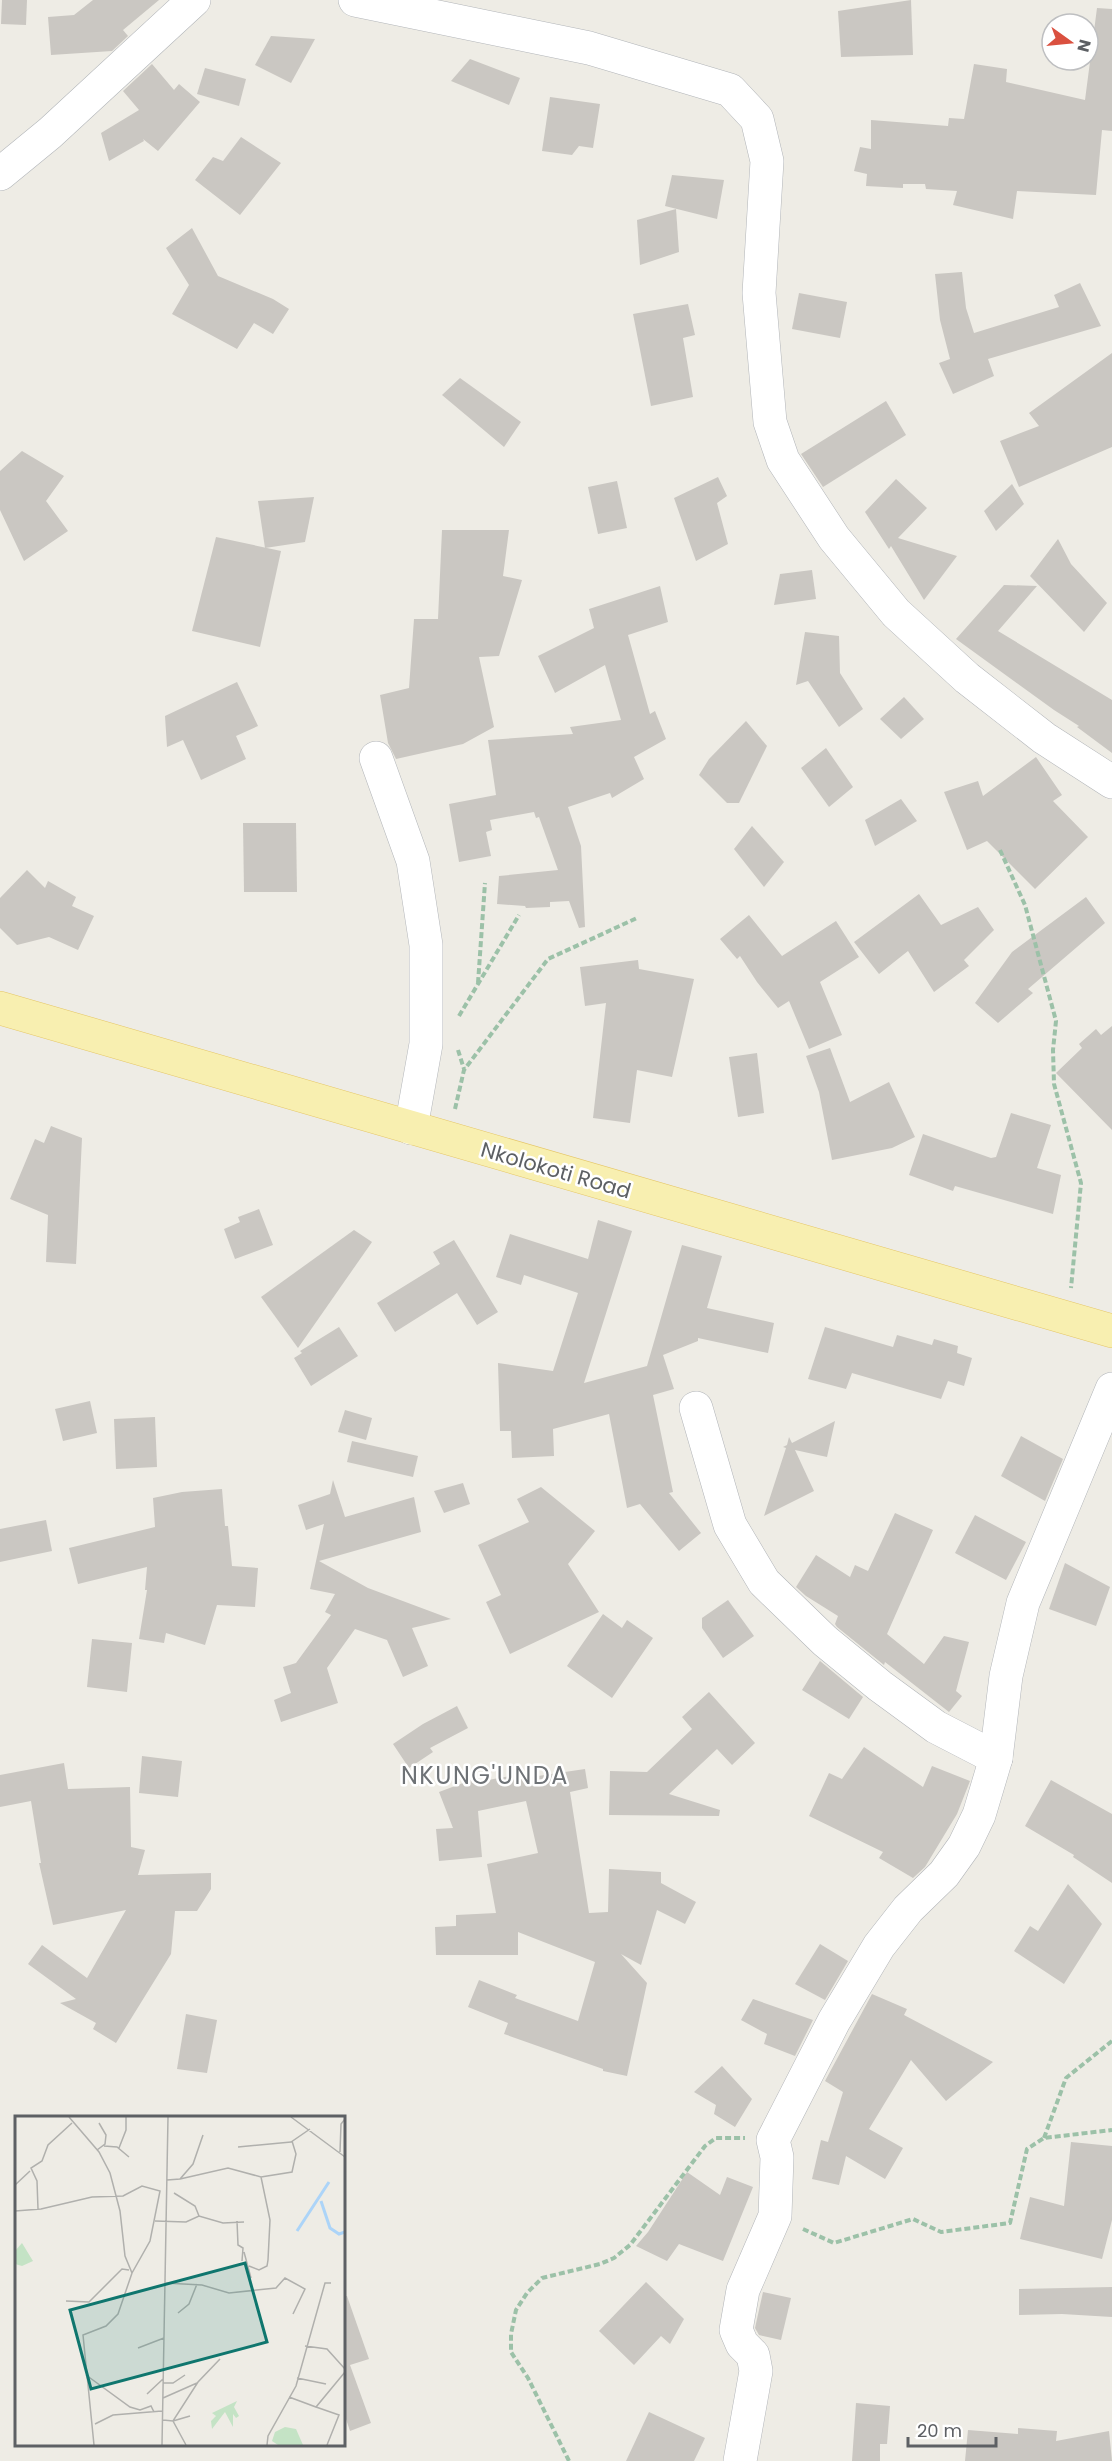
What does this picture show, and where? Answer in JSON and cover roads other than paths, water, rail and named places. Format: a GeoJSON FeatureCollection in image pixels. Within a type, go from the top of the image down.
{"type":"FeatureCollection","features":[{"type":"Feature","properties":{"kind":"main road","name":"Nkolokoti Road"},"geometry":{"type":"LineString","coordinates":[[0,1008],[1112,1331]]}},
{"type":"Feature","properties":{"kind":"street"},"geometry":{"type":"LineString","coordinates":[[0,174],[50,133],[194,0]]}},
{"type":"Feature","properties":{"kind":"street"},"geometry":{"type":"LineString","coordinates":[[356,0],[589,48],[730,90],[758,119],[767,161],[759,294],[770,422],[783,460],[834,538],[896,613],[976,685],[1044,738],[1112,782]]}},
{"type":"Feature","properties":{"kind":"street"},"geometry":{"type":"LineString","coordinates":[[376,758],[413,861],[426,945],[426,1044],[411,1128]]}},
{"type":"Feature","properties":{"kind":"street"},"geometry":{"type":"LineString","coordinates":[[740,2461],[756,2371],[753,2355],[742,2344],[736,2330],[743,2290],[775,2216],[777,2157],[772,2140],[834,2021],[879,1946],[908,1909],[944,1874],[964,1846],[979,1815],[996,1758],[1006,1676],[1023,1603],[1112,1389]]}},
{"type":"Feature","properties":{"kind":"street"},"geometry":{"type":"LineString","coordinates":[[696,1408],[730,1526],[764,1582],[825,1641],[880,1686],[936,1727],[996,1758]]}},
{"type":"Feature","properties":{"kind":"district","name":"NKUNG'UNDA"},"geometry":{"type":"Point","coordinates":[485,1775]}}]}
